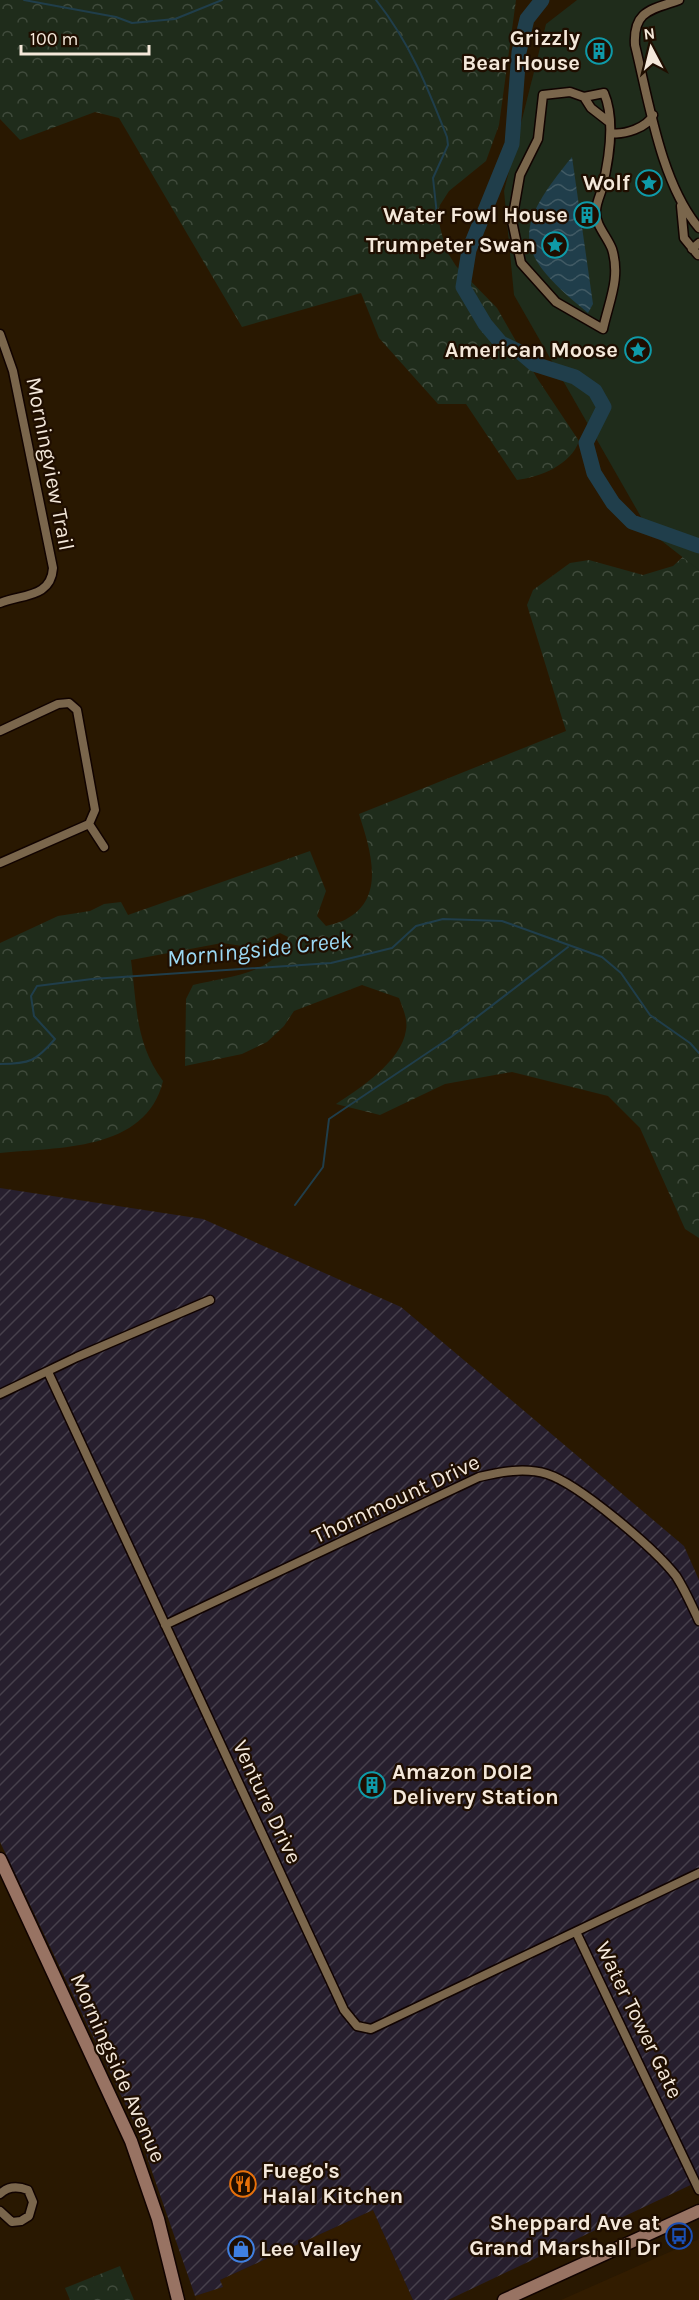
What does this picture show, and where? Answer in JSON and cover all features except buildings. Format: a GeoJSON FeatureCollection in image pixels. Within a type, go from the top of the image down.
{"type":"FeatureCollection","features":[{"type":"Feature","properties":{"kind":"main road","name":"Morningside Avenue"},"geometry":{"type":"LineString","coordinates":[[0,1859],[131,2141],[158,2219],[178,2300]]}},
{"type":"Feature","properties":{"kind":"main road"},"geometry":{"type":"LineString","coordinates":[[504,2300],[699,2211]]}},
{"type":"Feature","properties":{"kind":"street"},"geometry":{"type":"LineString","coordinates":[[679,0],[650,10],[640,17],[634,27],[636,45],[653,115],[681,203],[684,238],[696,249]]}},
{"type":"Feature","properties":{"kind":"street"},"geometry":{"type":"LineString","coordinates":[[570,92],[584,97],[604,93],[609,122],[611,133],[603,187],[596,211],[602,231],[611,247],[616,268],[615,290],[603,329],[556,302],[521,263],[512,220],[520,175],[538,139],[543,95],[570,92]]}},
{"type":"Feature","properties":{"kind":"street"},"geometry":{"type":"LineString","coordinates":[[584,97],[591,108],[609,122]]}},
{"type":"Feature","properties":{"kind":"street"},"geometry":{"type":"LineString","coordinates":[[611,133],[617,134],[645,125],[653,115]]}},
{"type":"Feature","properties":{"kind":"street"},"geometry":{"type":"LineString","coordinates":[[681,203],[699,228]]}},
{"type":"Feature","properties":{"kind":"street","name":"Morningview Trail"},"geometry":{"type":"LineString","coordinates":[[0,334],[13,371],[53,568],[50,582],[44,590],[0,603]]}},
{"type":"Feature","properties":{"kind":"street"},"geometry":{"type":"LineString","coordinates":[[0,732],[58,704],[69,703],[77,710],[95,810],[89,824],[0,864]]}},
{"type":"Feature","properties":{"kind":"street"},"geometry":{"type":"LineString","coordinates":[[89,824],[104,847]]}},
{"type":"Feature","properties":{"kind":"street"},"geometry":{"type":"LineString","coordinates":[[0,1394],[210,1300]]}},
{"type":"Feature","properties":{"kind":"street","name":"Venture Drive"},"geometry":{"type":"LineString","coordinates":[[48,1372],[344,2010],[357,2026],[370,2029],[576,1932]]}},
{"type":"Feature","properties":{"kind":"street","name":"Thornmount Drive"},"geometry":{"type":"LineString","coordinates":[[165,1625],[479,1477],[506,1470],[547,1474],[577,1489],[658,1557],[676,1577],[699,1621]]}},
{"type":"Feature","properties":{"kind":"street"},"geometry":{"type":"LineString","coordinates":[[576,1932],[699,1874]]}},
{"type":"Feature","properties":{"kind":"street","name":"Water Tower Gate"},"geometry":{"type":"LineString","coordinates":[[576,1932],[699,2190]]}},
{"type":"Feature","properties":{"kind":"street"},"geometry":{"type":"LineString","coordinates":[[0,2194],[15,2187],[22,2188],[28,2190],[33,2202],[29,2216],[21,2221],[12,2222],[0,2211]]}},
{"type":"Feature","properties":{"kind":"shaded area"},"geometry":{"type":"Polygon","coordinates":[[[0,1188],[203,1219],[401,1307],[684,1546],[699,1580],[699,2181],[448,2300],[413,2300],[373,2210],[220,2280],[223,2287],[195,2296],[138,2131],[0,1842],[0,1188]]]}},
{"type":"Feature","properties":{"kind":"shaded area"},"geometry":{"type":"Polygon","coordinates":[[[373,2210],[413,2300],[196,2300],[195,2296],[222,2287],[220,2280],[373,2210]]]}},
{"type":"Feature","properties":{"kind":"shaded area"},"geometry":{"type":"Polygon","coordinates":[[[699,2239],[699,2300],[561,2300],[699,2239]]]}},
{"type":"Feature","properties":{"kind":"green space"},"geometry":{"type":"Polygon","coordinates":[[[0,0],[516,0],[499,125],[486,161],[449,191],[437,215],[446,250],[456,266],[497,308],[537,378],[579,441],[569,457],[545,473],[517,480],[466,404],[438,404],[379,338],[361,293],[242,327],[119,118],[95,112],[20,140],[0,119],[0,0]]]}},
{"type":"Feature","properties":{"kind":"green space"},"geometry":{"type":"Polygon","coordinates":[[[577,0],[699,0],[699,570],[649,531],[514,295],[504,191],[546,24],[577,0]]]}},
{"type":"Feature","properties":{"kind":"green space"},"geometry":{"type":"Polygon","coordinates":[[[699,542],[699,1238],[685,1229],[640,1128],[608,1096],[512,1072],[445,1084],[380,1115],[336,1104],[367,1082],[388,1063],[397,1053],[406,1030],[406,1018],[399,998],[362,985],[294,1011],[284,1026],[267,1042],[242,1054],[185,1066],[186,999],[193,985],[235,976],[262,967],[282,950],[288,937],[280,933],[249,947],[222,943],[131,960],[142,1038],[147,1053],[163,1081],[153,1104],[138,1121],[119,1133],[97,1141],[72,1146],[0,1153],[0,943],[58,916],[90,911],[104,904],[121,902],[128,915],[310,851],[326,891],[317,916],[326,926],[346,919],[360,909],[368,897],[371,884],[370,855],[359,814],[566,731],[527,605],[533,590],[570,563],[589,560],[643,575],[673,566],[699,542]]]}},
{"type":"Feature","properties":{"kind":"green space"},"geometry":{"type":"Polygon","coordinates":[[[120,2266],[134,2300],[70,2300],[65,2288],[120,2266]]]}},
{"type":"Feature","properties":{"kind":"water"},"geometry":{"type":"Polygon","coordinates":[[[572,157],[593,304],[588,313],[546,274],[535,257],[529,241],[531,223],[538,205],[572,157]]]}},
{"type":"Feature","properties":{"kind":"waterway"},"geometry":{"type":"LineString","coordinates":[[24,0],[116,17],[132,23],[175,19],[222,0]]}},
{"type":"Feature","properties":{"kind":"waterway"},"geometry":{"type":"LineString","coordinates":[[376,0],[408,49],[447,137],[448,145],[433,178],[437,215]]}},
{"type":"Feature","properties":{"kind":"waterway"},"geometry":{"type":"LineString","coordinates":[[542,0],[527,19],[519,52],[512,144],[469,250],[463,287],[485,324],[501,343],[520,352],[534,364],[575,377],[595,391],[604,407],[586,443],[594,473],[613,503],[632,522],[699,546]]}},
{"type":"Feature","properties":{"kind":"waterway","name":"Morningside Creek"},"geometry":{"type":"LineString","coordinates":[[0,1064],[32,1060],[55,1039],[34,1016],[31,996],[37,986],[92,979],[331,963],[392,948],[416,926],[443,919],[502,921],[602,957],[621,973],[650,1015],[690,1043],[699,1053]]}},
{"type":"Feature","properties":{"kind":"waterway"},"geometry":{"type":"LineString","coordinates":[[295,1205],[323,1167],[329,1119],[451,1037],[568,947]]}},
{"type":"Feature","properties":{"kind":"place","name":"Grizzly Bear House"},"geometry":{"type":"Point","coordinates":[599,51]}},
{"type":"Feature","properties":{"kind":"place","name":"Wolf"},"geometry":{"type":"Point","coordinates":[649,183]}},
{"type":"Feature","properties":{"kind":"place","name":"Water Fowl House"},"geometry":{"type":"Point","coordinates":[587,215]}},
{"type":"Feature","properties":{"kind":"place","name":"Trumpeter Swan"},"geometry":{"type":"Point","coordinates":[555,245]}},
{"type":"Feature","properties":{"kind":"place","name":"American Moose"},"geometry":{"type":"Point","coordinates":[638,350]}},
{"type":"Feature","properties":{"kind":"place","name":"Amazon DOI2 Delivery Station"},"geometry":{"type":"Point","coordinates":[372,1785]}},
{"type":"Feature","properties":{"kind":"place","name":"Fuego's Halal Kitchen"},"geometry":{"type":"Point","coordinates":[243,2184]}},
{"type":"Feature","properties":{"kind":"place","name":"Sheppard Ave at Grand Marshall Dr"},"geometry":{"type":"Point","coordinates":[679,2236]}},
{"type":"Feature","properties":{"kind":"place","name":"Lee Valley"},"geometry":{"type":"Point","coordinates":[241,2249]}}]}
